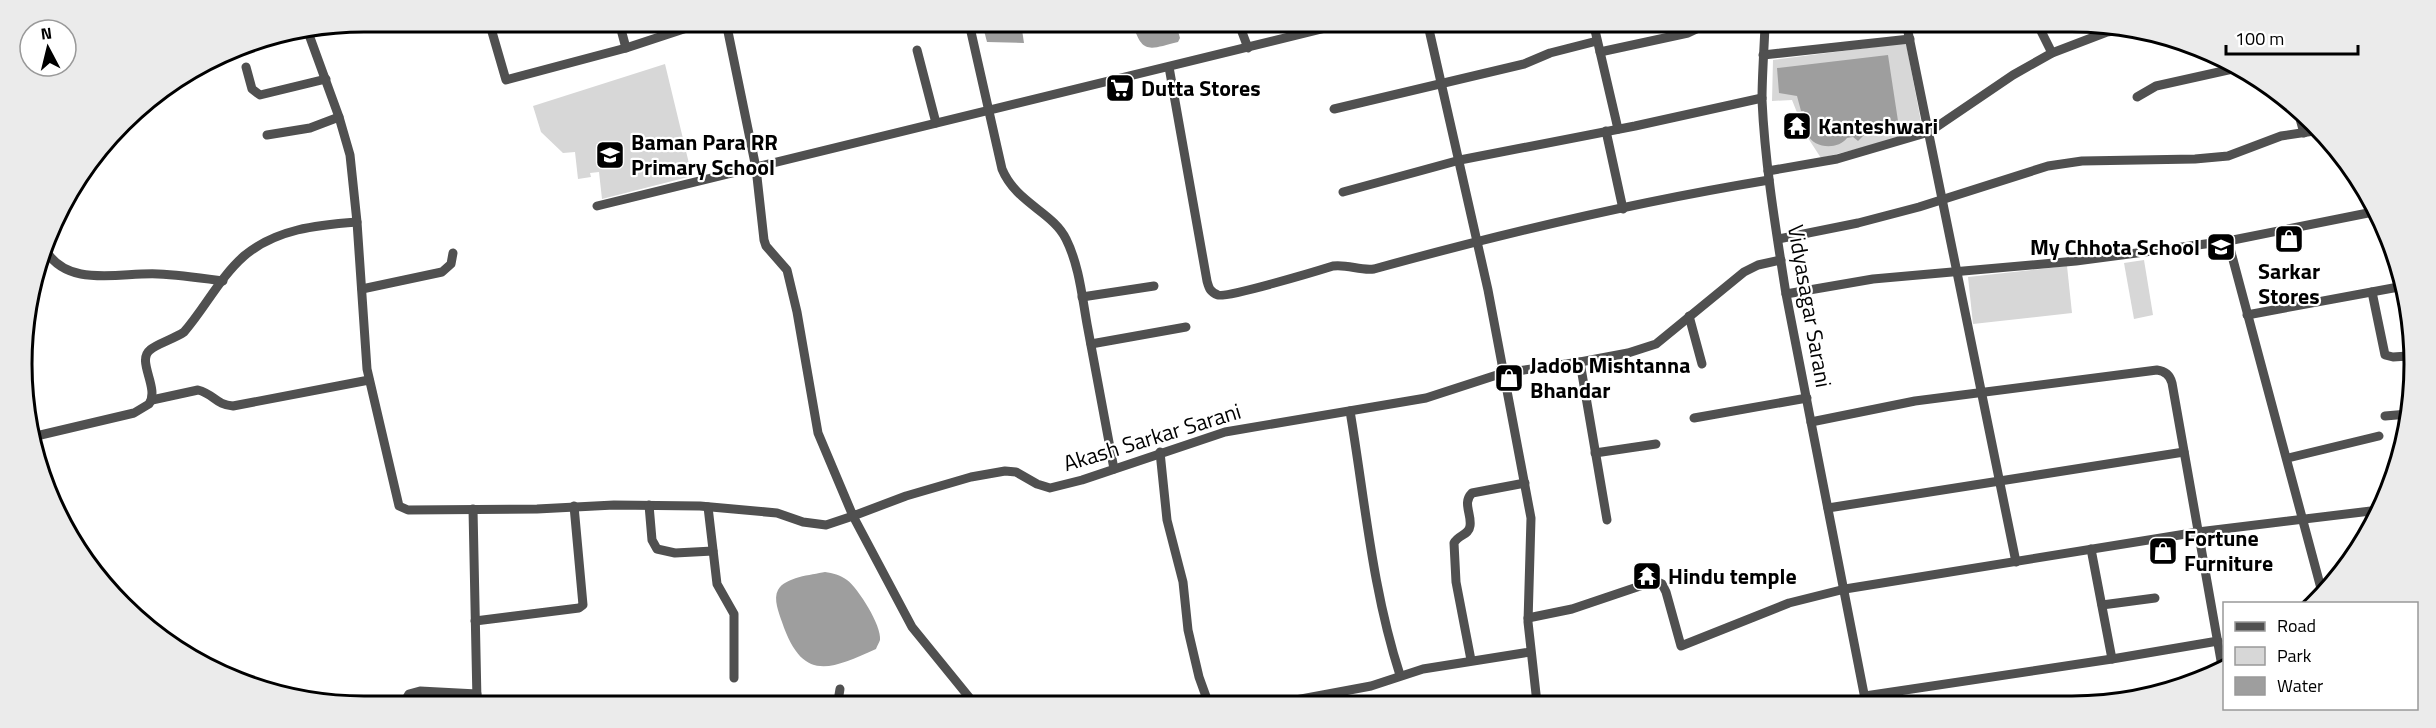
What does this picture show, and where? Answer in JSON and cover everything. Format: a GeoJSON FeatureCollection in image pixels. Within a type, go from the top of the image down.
{"type":"FeatureCollection","features":[{"type":"Feature","properties":{"kind":"street"},"geometry":{"type":"LineString","coordinates":[[492,32],[506,80],[626,48],[675,32]]}},
{"type":"Feature","properties":{"kind":"street"},"geometry":{"type":"LineString","coordinates":[[622,32],[626,48]]}},
{"type":"Feature","properties":{"kind":"street"},"geometry":{"type":"LineString","coordinates":[[728,32],[756,165],[764,240],[766,246],[784,264],[789,277],[818,433],[853,516],[912,627],[968,696]]}},
{"type":"Feature","properties":{"kind":"street"},"geometry":{"type":"LineString","coordinates":[[971,32],[1007,180],[1064,235],[1074,261],[1114,469]]}},
{"type":"Feature","properties":{"kind":"street"},"geometry":{"type":"LineString","coordinates":[[1242,32],[1248,48]]}},
{"type":"Feature","properties":{"kind":"street"},"geometry":{"type":"LineString","coordinates":[[597,206],[756,165],[1169,68],[1311,32]]}},
{"type":"Feature","properties":{"kind":"street"},"geometry":{"type":"LineString","coordinates":[[1430,32],[1478,241],[1525,483],[1532,528],[1528,618],[1535,696]]}},
{"type":"Feature","properties":{"kind":"street"},"geometry":{"type":"LineString","coordinates":[[1595,32],[1618,129]]}},
{"type":"Feature","properties":{"kind":"street"},"geometry":{"type":"LineString","coordinates":[[1600,52],[1690,32]]}},
{"type":"Feature","properties":{"kind":"street","name":"Vidyasagar Sarani"},"geometry":{"type":"LineString","coordinates":[[1765,32],[1762,95],[1769,175],[1786,294],[1865,696]]}},
{"type":"Feature","properties":{"kind":"street"},"geometry":{"type":"LineString","coordinates":[[1908,32],[2016,562]]}},
{"type":"Feature","properties":{"kind":"street"},"geometry":{"type":"LineString","coordinates":[[2042,32],[2052,53]]}},
{"type":"Feature","properties":{"kind":"street"},"geometry":{"type":"LineString","coordinates":[[1169,68],[1209,290],[1216,294],[1231,294],[1333,266],[1351,266],[1363,270],[1374,269],[1478,241],[1837,159],[1929,132],[2013,75],[2052,53],[2104,33]]}},
{"type":"Feature","properties":{"kind":"street"},"geometry":{"type":"LineString","coordinates":[[152,400],[198,390],[205,392],[218,404],[233,406],[369,380],[350,155],[339,117],[310,36]]}},
{"type":"Feature","properties":{"kind":"street"},"geometry":{"type":"LineString","coordinates":[[1763,55],[1910,39]]}},
{"type":"Feature","properties":{"kind":"street"},"geometry":{"type":"LineString","coordinates":[[1334,109],[1524,64],[1550,52],[1597,41]]}},
{"type":"Feature","properties":{"kind":"street"},"geometry":{"type":"LineString","coordinates":[[917,50],[936,123]]}},
{"type":"Feature","properties":{"kind":"street"},"geometry":{"type":"LineString","coordinates":[[246,66],[252,89],[260,95],[326,79]]}},
{"type":"Feature","properties":{"kind":"street"},"geometry":{"type":"LineString","coordinates":[[2137,98],[2156,86],[2227,70]]}},
{"type":"Feature","properties":{"kind":"street"},"geometry":{"type":"LineString","coordinates":[[1343,192],[1460,160],[1618,129],[1762,95]]}},
{"type":"Feature","properties":{"kind":"street"},"geometry":{"type":"LineString","coordinates":[[267,135],[309,128],[339,117]]}},
{"type":"Feature","properties":{"kind":"street"},"geometry":{"type":"LineString","coordinates":[[2302,124],[2304,132]]}},
{"type":"Feature","properties":{"kind":"street"},"geometry":{"type":"LineString","coordinates":[[1606,131],[1623,209]]}},
{"type":"Feature","properties":{"kind":"street"},"geometry":{"type":"LineString","coordinates":[[1778,239],[1858,223],[1998,180],[2063,163],[2228,156],[2282,136],[2309,131]]}},
{"type":"Feature","properties":{"kind":"street"},"geometry":{"type":"LineString","coordinates":[[1786,294],[1873,279],[2076,261],[2228,241],[2368,213]]}},
{"type":"Feature","properties":{"kind":"street"},"geometry":{"type":"LineString","coordinates":[[39,435],[134,413],[149,404],[153,392],[146,362],[147,353],[151,348],[173,340],[184,332],[243,257],[273,238],[315,225],[357,222]]}},
{"type":"Feature","properties":{"kind":"street"},"geometry":{"type":"LineString","coordinates":[[2228,241],[2320,585]]}},
{"type":"Feature","properties":{"kind":"street"},"geometry":{"type":"LineString","coordinates":[[362,289],[442,272],[451,264],[453,253]]}},
{"type":"Feature","properties":{"kind":"street"},"geometry":{"type":"LineString","coordinates":[[50,255],[64,268],[97,276],[158,274],[223,281]]}},
{"type":"Feature","properties":{"kind":"street","name":"Akash Sarkar Sarani"},"geometry":{"type":"LineString","coordinates":[[369,380],[399,506],[408,510],[650,505],[708,507],[777,513],[818,525],[826,525],[906,495],[991,473],[1016,472],[1037,484],[1050,488],[1225,432],[1426,398],[1503,373],[1580,362],[1635,351],[1656,344],[1744,272],[1758,265],[1781,260]]}},
{"type":"Feature","properties":{"kind":"street"},"geometry":{"type":"LineString","coordinates":[[1082,297],[1154,286]]}},
{"type":"Feature","properties":{"kind":"street"},"geometry":{"type":"LineString","coordinates":[[2247,315],[2395,288]]}},
{"type":"Feature","properties":{"kind":"street"},"geometry":{"type":"LineString","coordinates":[[2372,292],[2385,355],[2404,356]]}},
{"type":"Feature","properties":{"kind":"street"},"geometry":{"type":"LineString","coordinates":[[1689,316],[1700,347],[1702,364]]}},
{"type":"Feature","properties":{"kind":"street"},"geometry":{"type":"LineString","coordinates":[[1091,344],[1186,327]]}},
{"type":"Feature","properties":{"kind":"street"},"geometry":{"type":"LineString","coordinates":[[1580,362],[1607,520]]}},
{"type":"Feature","properties":{"kind":"street"},"geometry":{"type":"LineString","coordinates":[[1811,422],[1915,401],[1980,391],[2161,371],[2167,374],[2171,379],[2198,532],[2220,625],[2218,641],[2221,661]]}},
{"type":"Feature","properties":{"kind":"street"},"geometry":{"type":"LineString","coordinates":[[1694,418],[1807,398]]}},
{"type":"Feature","properties":{"kind":"street"},"geometry":{"type":"LineString","coordinates":[[1350,411],[1375,574],[1386,632],[1400,675]]}},
{"type":"Feature","properties":{"kind":"street"},"geometry":{"type":"LineString","coordinates":[[2385,416],[2401,415]]}},
{"type":"Feature","properties":{"kind":"street"},"geometry":{"type":"LineString","coordinates":[[2288,458],[2379,436]]}},
{"type":"Feature","properties":{"kind":"street"},"geometry":{"type":"LineString","coordinates":[[1595,453],[1656,444]]}},
{"type":"Feature","properties":{"kind":"street"},"geometry":{"type":"LineString","coordinates":[[1160,452],[1167,520],[1183,582],[1190,639],[1206,696]]}},
{"type":"Feature","properties":{"kind":"street"},"geometry":{"type":"LineString","coordinates":[[1828,508],[2184,452]]}},
{"type":"Feature","properties":{"kind":"street"},"geometry":{"type":"LineString","coordinates":[[1471,660],[1456,582],[1454,543],[1457,538],[1468,532],[1470,527],[1467,501],[1472,493],[1525,483]]}},
{"type":"Feature","properties":{"kind":"street"},"geometry":{"type":"LineString","coordinates":[[650,505],[652,540],[657,549],[675,553],[713,552]]}},
{"type":"Feature","properties":{"kind":"street"},"geometry":{"type":"LineString","coordinates":[[475,621],[579,608],[583,605],[574,506]]}},
{"type":"Feature","properties":{"kind":"street"},"geometry":{"type":"LineString","coordinates":[[708,507],[717,584],[734,614],[734,678]]}},
{"type":"Feature","properties":{"kind":"street"},"geometry":{"type":"LineString","coordinates":[[473,509],[477,696]]}},
{"type":"Feature","properties":{"kind":"street"},"geometry":{"type":"LineString","coordinates":[[1528,618],[1572,609],[1654,582],[1662,584],[1666,592],[1681,646],[1789,603],[1845,589],[2198,532],[2370,511]]}},
{"type":"Feature","properties":{"kind":"street"},"geometry":{"type":"LineString","coordinates":[[2091,549],[2112,659]]}},
{"type":"Feature","properties":{"kind":"street"},"geometry":{"type":"LineString","coordinates":[[2102,605],[2155,598]]}},
{"type":"Feature","properties":{"kind":"street"},"geometry":{"type":"LineString","coordinates":[[1890,696],[2218,641]]}},
{"type":"Feature","properties":{"kind":"street"},"geometry":{"type":"LineString","coordinates":[[1317,696],[1371,686],[1400,675],[1471,660],[1530,652]]}},
{"type":"Feature","properties":{"kind":"street"},"geometry":{"type":"LineString","coordinates":[[839,696],[840,689]]}},
{"type":"Feature","properties":{"kind":"street"},"geometry":{"type":"LineString","coordinates":[[408,696],[420,691],[468,696]]}},
{"type":"Feature","properties":{"kind":"green space"},"geometry":{"type":"Polygon","coordinates":[[[1906,43],[1922,127],[1912,135],[1821,158],[1806,135],[1792,100],[1772,101],[1773,60],[1906,43]]]}},
{"type":"Feature","properties":{"kind":"green space","name":"Baman Para RR Primary School"},"geometry":{"type":"Polygon","coordinates":[[[665,64],[692,176],[602,199],[599,172],[590,173],[591,177],[578,179],[575,152],[563,153],[541,132],[533,106],[665,64]]]}},
{"type":"Feature","properties":{"kind":"green space"},"geometry":{"type":"Polygon","coordinates":[[[2144,260],[2153,315],[2134,319],[2124,263],[2144,260]]]}},
{"type":"Feature","properties":{"kind":"green space"},"geometry":{"type":"Polygon","coordinates":[[[2067,266],[2072,313],[1973,324],[1968,277],[2067,266]]]}},
{"type":"Feature","properties":{"kind":"water"},"geometry":{"type":"Polygon","coordinates":[[[984,32],[1022,32],[1024,43],[987,42],[984,32]]]}},
{"type":"Feature","properties":{"kind":"water"},"geometry":{"type":"Polygon","coordinates":[[[1135,32],[1178,32],[1180,38],[1178,42],[1154,48],[1144,45],[1135,32]]]}},
{"type":"Feature","properties":{"kind":"water"},"geometry":{"type":"Polygon","coordinates":[[[1888,55],[1898,121],[1887,129],[1867,132],[1858,141],[1853,137],[1832,146],[1815,143],[1807,134],[1811,129],[1804,111],[1801,111],[1797,96],[1779,93],[1777,68],[1888,55]]]}},
{"type":"Feature","properties":{"kind":"water"},"geometry":{"type":"Polygon","coordinates":[[[825,572],[836,574],[852,584],[873,617],[880,640],[876,649],[859,657],[830,666],[818,666],[798,654],[779,614],[776,598],[778,590],[786,582],[825,572]]]}},
{"type":"Feature","properties":{"kind":"place","name":"Dutta Stores"},"geometry":{"type":"Point","coordinates":[1120,88]}},
{"type":"Feature","properties":{"kind":"place","name":"Kanteshwari"},"geometry":{"type":"Point","coordinates":[1797,126]}},
{"type":"Feature","properties":{"kind":"place","name":"Baman Para RR Primary School"},"geometry":{"type":"Point","coordinates":[610,155]}},
{"type":"Feature","properties":{"kind":"place","name":"Sarkar Stores"},"geometry":{"type":"Point","coordinates":[2289,239]}},
{"type":"Feature","properties":{"kind":"place","name":"My Chhota School"},"geometry":{"type":"Point","coordinates":[2221,247]}},
{"type":"Feature","properties":{"kind":"place","name":"Jadob Mishtanna Bhandar"},"geometry":{"type":"Point","coordinates":[1509,378]}},
{"type":"Feature","properties":{"kind":"place","name":"Fortune Furniture"},"geometry":{"type":"Point","coordinates":[2163,551]}},
{"type":"Feature","properties":{"kind":"place","name":"Hindu temple"},"geometry":{"type":"Point","coordinates":[1647,576]}}]}
